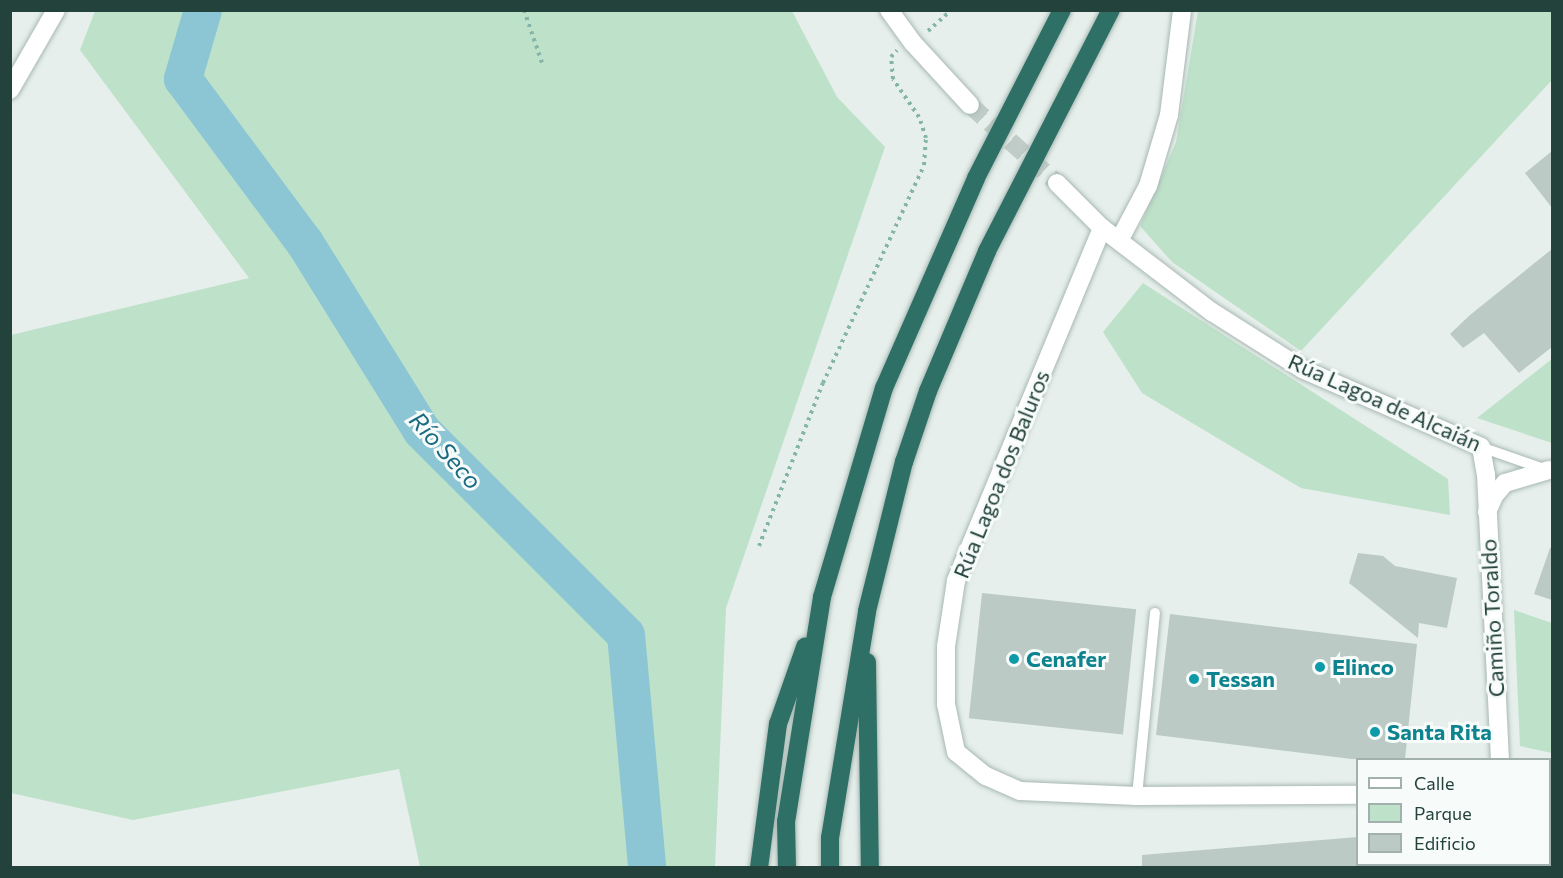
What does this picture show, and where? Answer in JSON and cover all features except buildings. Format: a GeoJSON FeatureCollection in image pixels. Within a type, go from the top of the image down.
{"type":"FeatureCollection","features":[{"type":"Feature","properties":{"kind":"highway"},"geometry":{"type":"LineString","coordinates":[[759,867],[778,724],[822,597],[884,388],[976,178],[1062,10]]}},
{"type":"Feature","properties":{"kind":"highway"},"geometry":{"type":"LineString","coordinates":[[830,867],[830,838],[867,610],[904,462],[928,391],[987,251],[1111,10]]}},
{"type":"Feature","properties":{"kind":"highway"},"geometry":{"type":"LineString","coordinates":[[787,867],[786,822],[822,597]]}},
{"type":"Feature","properties":{"kind":"highway"},"geometry":{"type":"LineString","coordinates":[[867,610],[870,867]]}},
{"type":"Feature","properties":{"kind":"street"},"geometry":{"type":"LineString","coordinates":[[10,90],[56,10]]}},
{"type":"Feature","properties":{"kind":"street"},"geometry":{"type":"LineString","coordinates":[[889,10],[911,40],[970,105]]}},
{"type":"Feature","properties":{"kind":"street"},"geometry":{"type":"LineString","coordinates":[[1120,239],[1148,186],[1169,115],[1182,10]]}},
{"type":"Feature","properties":{"kind":"street","name":"Rúa Lagoa de Alcaián"},"geometry":{"type":"LineString","coordinates":[[1057,183],[1102,228],[1120,239],[1212,312],[1302,369],[1482,447]]}},
{"type":"Feature","properties":{"kind":"street","name":"Rúa Lagoa dos Baluros"},"geometry":{"type":"LineString","coordinates":[[1102,228],[956,581],[946,646],[946,704],[956,752],[986,776],[1020,791],[1137,796],[1356,795]]}},
{"type":"Feature","properties":{"kind":"street","name":"Camiño Toraldo"},"geometry":{"type":"LineString","coordinates":[[1482,447],[1486,474],[1486,513],[1500,758]]}},
{"type":"Feature","properties":{"kind":"street"},"geometry":{"type":"LineString","coordinates":[[1486,513],[1494,496],[1505,483],[1551,471]]}},
{"type":"Feature","properties":{"kind":"lane","name":"Rúa Lagoa de Alcaián"},"geometry":{"type":"LineString","coordinates":[[1482,447],[1551,471]]}},
{"type":"Feature","properties":{"kind":"lane"},"geometry":{"type":"LineString","coordinates":[[1137,796],[1155,613]]}},
{"type":"Feature","properties":{"kind":"path"},"geometry":{"type":"LineString","coordinates":[[524,10],[542,63]]}},
{"type":"Feature","properties":{"kind":"path"},"geometry":{"type":"LineString","coordinates":[[759,546],[823,383],[924,165],[926,138],[919,117],[893,79],[891,57],[951,10]]}},
{"type":"Feature","properties":{"kind":"green space"},"geometry":{"type":"Polygon","coordinates":[[[95,11],[792,11],[837,97],[885,147],[726,608],[715,867],[420,867],[399,769],[133,820],[11,793],[11,335],[249,278],[80,50],[95,11]]]}},
{"type":"Feature","properties":{"kind":"green space"},"geometry":{"type":"Polygon","coordinates":[[[1198,11],[1552,11],[1552,80],[1301,351],[1172,262],[1140,226],[1176,142],[1198,11]]]}},
{"type":"Feature","properties":{"kind":"green space"},"geometry":{"type":"Polygon","coordinates":[[[1143,283],[1448,479],[1450,515],[1301,488],[1142,393],[1103,332],[1143,283]]]}},
{"type":"Feature","properties":{"kind":"green space"},"geometry":{"type":"Polygon","coordinates":[[[1552,359],[1552,443],[1477,418],[1552,359]]]}},
{"type":"Feature","properties":{"kind":"green space"},"geometry":{"type":"Polygon","coordinates":[[[1514,610],[1552,623],[1552,753],[1520,746],[1514,610]]]}},
{"type":"Feature","properties":{"kind":"waterway","name":"Río Seco"},"geometry":{"type":"LineString","coordinates":[[203,10],[183,79],[305,243],[422,431],[626,635],[647,868]]}},
{"type":"Feature","properties":{"kind":"tunnel"},"geometry":{"type":"LineString","coordinates":[[970,105],[1057,183]]}},
{"type":"Feature","properties":{"kind":"place","name":"Cenafer"},"geometry":{"type":"Point","coordinates":[1014,659]}},
{"type":"Feature","properties":{"kind":"place","name":"Elinco"},"geometry":{"type":"Point","coordinates":[1320,667]}},
{"type":"Feature","properties":{"kind":"place","name":"Tessan"},"geometry":{"type":"Point","coordinates":[1194,679]}},
{"type":"Feature","properties":{"kind":"place","name":"Santa Rita"},"geometry":{"type":"Point","coordinates":[1375,732]}}]}
